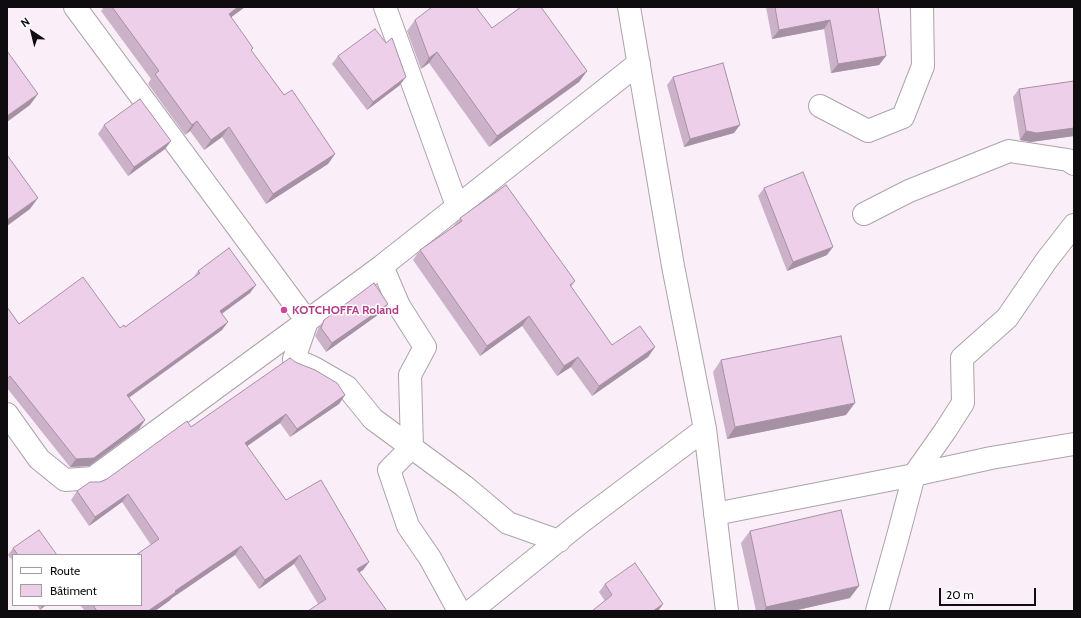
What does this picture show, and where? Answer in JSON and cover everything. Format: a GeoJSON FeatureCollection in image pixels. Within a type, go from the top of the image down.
{"type":"FeatureCollection","features":[{"type":"Feature","properties":{"kind":"street"},"geometry":{"type":"LineString","coordinates":[[75,7],[307,321]]}},
{"type":"Feature","properties":{"kind":"street"},"geometry":{"type":"LineString","coordinates":[[385,7],[457,206]]}},
{"type":"Feature","properties":{"kind":"street"},"geometry":{"type":"LineString","coordinates":[[629,7],[673,266],[705,429],[727,611]]}},
{"type":"Feature","properties":{"kind":"street"},"geometry":{"type":"LineString","coordinates":[[820,106],[868,131],[903,117],[923,66],[922,7]]}},
{"type":"Feature","properties":{"kind":"street"},"geometry":{"type":"LineString","coordinates":[[7,414],[39,459],[65,480],[94,478],[382,266],[639,63]]}},
{"type":"Feature","properties":{"kind":"street"},"geometry":{"type":"LineString","coordinates":[[864,214],[909,191],[1009,151],[1068,160],[1074,164]]}},
{"type":"Feature","properties":{"kind":"street"},"geometry":{"type":"LineString","coordinates":[[877,611],[914,475],[963,403],[962,358],[1007,318],[1046,261],[1074,225]]}},
{"type":"Feature","properties":{"kind":"street"},"geometry":{"type":"LineString","coordinates":[[382,266],[399,306],[425,347],[410,375],[412,447],[389,470],[408,526],[430,558],[459,611]]}},
{"type":"Feature","properties":{"kind":"street"},"geometry":{"type":"LineString","coordinates":[[307,321],[294,359],[314,368],[347,387],[373,419],[464,486],[508,523],[559,540]]}},
{"type":"Feature","properties":{"kind":"street"},"geometry":{"type":"LineString","coordinates":[[472,611],[580,523],[705,429]]}},
{"type":"Feature","properties":{"kind":"street"},"geometry":{"type":"LineString","coordinates":[[715,514],[914,475],[991,458],[1074,444]]}},
{"type":"Feature","properties":{"kind":"building"},"geometry":{"type":"Polygon","coordinates":[[[112,7],[238,7],[229,14],[253,48],[251,50],[284,95],[292,90],[335,154],[273,194],[229,127],[211,140],[197,121],[192,125],[155,74],[159,71],[112,7]]]}},
{"type":"Feature","properties":{"kind":"building"},"geometry":{"type":"Polygon","coordinates":[[[432,7],[476,7],[492,28],[521,7],[541,7],[587,71],[497,136],[437,52],[429,58],[415,20],[432,7]]]}},
{"type":"Feature","properties":{"kind":"building"},"geometry":{"type":"Polygon","coordinates":[[[775,7],[878,7],[886,56],[838,64],[830,20],[779,30],[775,7]]]}},
{"type":"Feature","properties":{"kind":"building"},"geometry":{"type":"Polygon","coordinates":[[[375,29],[386,43],[392,38],[406,77],[373,102],[338,56],[375,29]]]}},
{"type":"Feature","properties":{"kind":"building"},"geometry":{"type":"Polygon","coordinates":[[[7,51],[38,94],[7,116],[7,51]]]}},
{"type":"Feature","properties":{"kind":"building"},"geometry":{"type":"Polygon","coordinates":[[[723,63],[740,125],[690,139],[673,77],[723,63]]]}},
{"type":"Feature","properties":{"kind":"building"},"geometry":{"type":"Polygon","coordinates":[[[1074,81],[1074,128],[1037,133],[1026,131],[1019,89],[1074,81]]]}},
{"type":"Feature","properties":{"kind":"building"},"geometry":{"type":"Polygon","coordinates":[[[140,99],[171,141],[134,167],[104,125],[140,99]]]}},
{"type":"Feature","properties":{"kind":"building"},"geometry":{"type":"Polygon","coordinates":[[[7,155],[38,198],[7,220],[7,155]]]}},
{"type":"Feature","properties":{"kind":"building"},"geometry":{"type":"Polygon","coordinates":[[[803,172],[833,247],[793,262],[764,188],[803,172]]]}},
{"type":"Feature","properties":{"kind":"building"},"geometry":{"type":"Polygon","coordinates":[[[506,185],[575,281],[570,285],[612,345],[640,326],[655,347],[599,386],[578,357],[564,366],[529,316],[487,346],[420,250],[462,221],[460,218],[506,185]]]}},
{"type":"Feature","properties":{"kind":"building"},"geometry":{"type":"Polygon","coordinates":[[[229,248],[256,285],[220,311],[228,322],[127,395],[145,420],[94,458],[76,459],[10,376],[8,378],[7,377],[7,307],[19,324],[83,277],[120,328],[124,325],[125,327],[200,273],[198,271],[229,248]]]}},
{"type":"Feature","properties":{"kind":"building"},"geometry":{"type":"Polygon","coordinates":[[[374,283],[388,304],[332,343],[321,328],[324,320],[374,283]]]}},
{"type":"Feature","properties":{"kind":"building"},"geometry":{"type":"Polygon","coordinates":[[[841,336],[855,403],[735,427],[721,360],[841,336]]]}},
{"type":"Feature","properties":{"kind":"building"},"geometry":{"type":"Polygon","coordinates":[[[290,358],[337,383],[345,395],[297,429],[286,414],[245,443],[286,500],[321,480],[369,562],[357,569],[387,611],[308,611],[326,599],[300,555],[265,580],[241,546],[148,611],[97,611],[94,606],[142,606],[142,554],[137,554],[159,539],[128,494],[95,517],[77,491],[90,482],[100,482],[107,479],[187,421],[191,427],[290,358]]]}},
{"type":"Feature","properties":{"kind":"building"},"geometry":{"type":"Polygon","coordinates":[[[841,510],[859,586],[766,607],[750,531],[841,510]]]}},
{"type":"Feature","properties":{"kind":"building"},"geometry":{"type":"Polygon","coordinates":[[[39,530],[56,554],[17,554],[13,548],[39,530]]]}},
{"type":"Feature","properties":{"kind":"building"},"geometry":{"type":"Polygon","coordinates":[[[635,563],[663,604],[653,611],[592,611],[612,595],[605,584],[635,563]]]}},
{"type":"Feature","properties":{"kind":"place","name":"KOTCHOFFA Roland"},"geometry":{"type":"Point","coordinates":[284,310]}}]}
